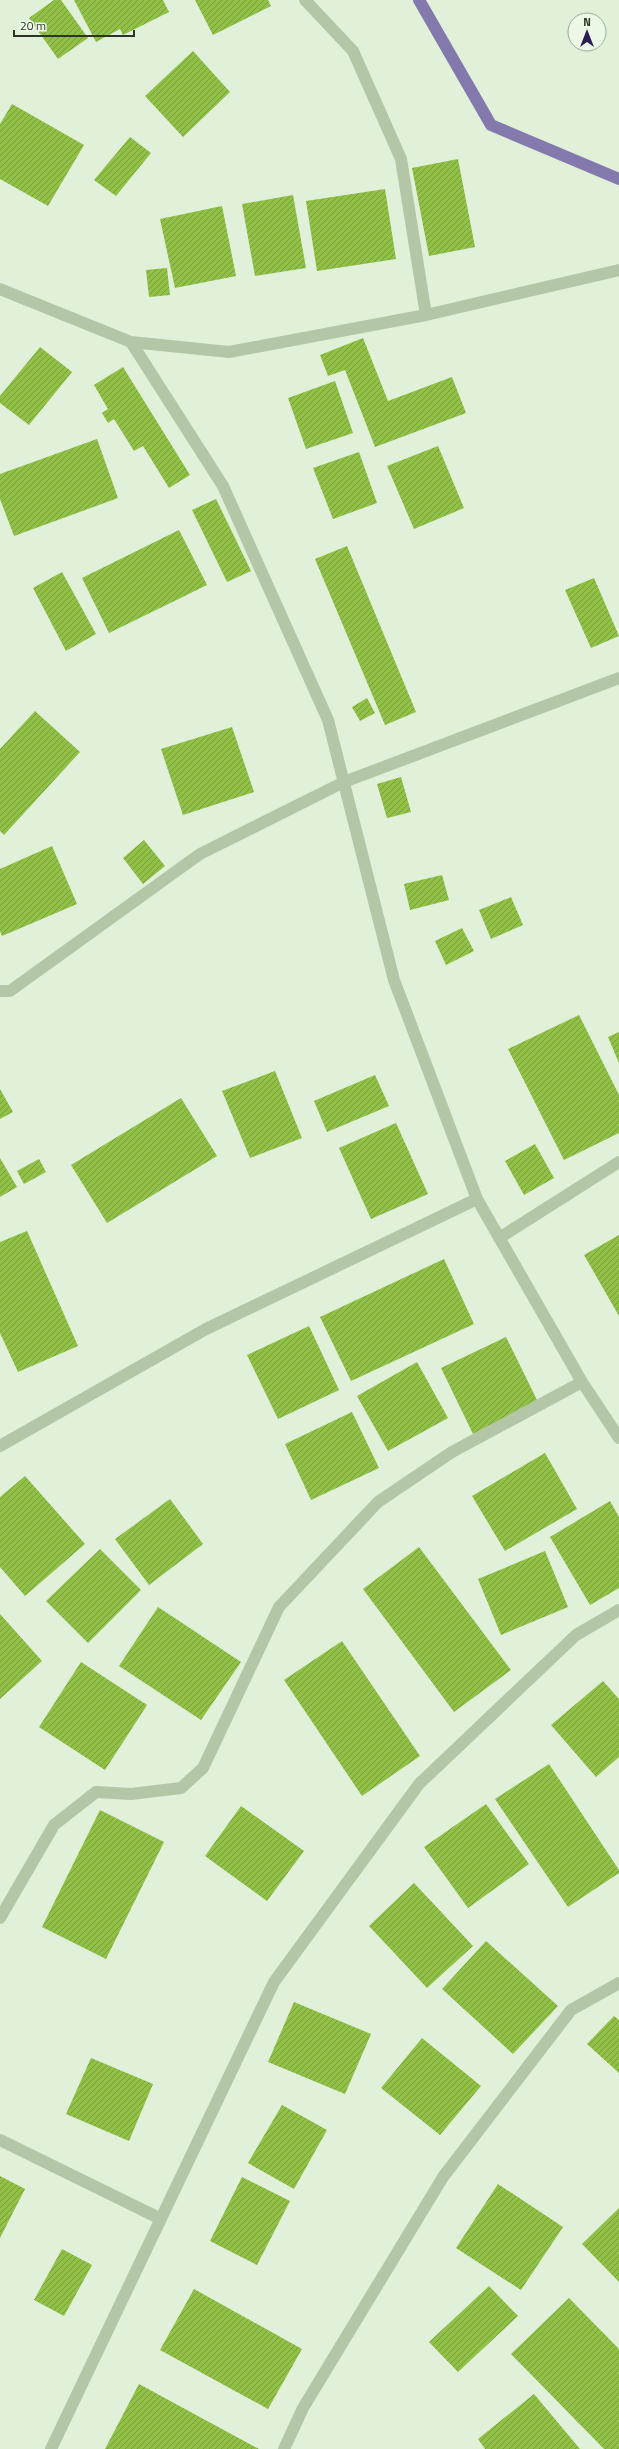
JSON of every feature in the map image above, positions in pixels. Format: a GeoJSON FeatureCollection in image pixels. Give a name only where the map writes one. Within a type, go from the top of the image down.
{"type":"FeatureCollection","features":[{"type":"Feature","properties":{"kind":"street"},"geometry":{"type":"LineString","coordinates":[[305,0],[353,51],[401,159],[426,315]]}},
{"type":"Feature","properties":{"kind":"street"},"geometry":{"type":"LineString","coordinates":[[0,288],[132,342],[229,352],[426,315],[619,270]]}},
{"type":"Feature","properties":{"kind":"street"},"geometry":{"type":"LineString","coordinates":[[132,342],[223,486],[328,720],[394,980],[477,1199],[582,1382],[619,1438]]}},
{"type":"Feature","properties":{"kind":"street"},"geometry":{"type":"LineString","coordinates":[[0,991],[10,991],[200,854],[344,782],[619,678]]}},
{"type":"Feature","properties":{"kind":"street"},"geometry":{"type":"LineString","coordinates":[[499,1238],[619,1162]]}},
{"type":"Feature","properties":{"kind":"street"},"geometry":{"type":"LineString","coordinates":[[0,1446],[206,1329],[477,1199]]}},
{"type":"Feature","properties":{"kind":"street"},"geometry":{"type":"LineString","coordinates":[[0,1918],[54,1826],[96,1792],[132,1794],[181,1788],[203,1768],[279,1607],[378,1502],[452,1452],[582,1382]]}},
{"type":"Feature","properties":{"kind":"street"},"geometry":{"type":"LineString","coordinates":[[51,2449],[274,1982],[419,1784],[576,1635],[619,1610]]}},
{"type":"Feature","properties":{"kind":"street"},"geometry":{"type":"LineString","coordinates":[[284,2449],[303,2408],[443,2177],[571,2010],[619,1983]]}},
{"type":"Feature","properties":{"kind":"street"},"geometry":{"type":"LineString","coordinates":[[0,2140],[161,2219]]}},
{"type":"Feature","properties":{"kind":"building"},"geometry":{"type":"Polygon","coordinates":[[[54,0],[61,0],[88,38],[58,59],[29,18],[54,0]]]}},
{"type":"Feature","properties":{"kind":"building"},"geometry":{"type":"Polygon","coordinates":[[[74,0],[163,0],[169,12],[123,35],[120,29],[96,42],[74,0]]]}},
{"type":"Feature","properties":{"kind":"building"},"geometry":{"type":"Polygon","coordinates":[[[195,0],[268,0],[271,6],[213,35],[195,0]]]}},
{"type":"Feature","properties":{"kind":"building"},"geometry":{"type":"Polygon","coordinates":[[[193,51],[230,92],[183,137],[145,96],[193,51]]]}},
{"type":"Feature","properties":{"kind":"building"},"geometry":{"type":"Polygon","coordinates":[[[12,104],[84,145],[48,206],[0,179],[0,124],[12,104]]]}},
{"type":"Feature","properties":{"kind":"building"},"geometry":{"type":"Polygon","coordinates":[[[130,137],[151,153],[116,196],[94,180],[130,137]]]}},
{"type":"Feature","properties":{"kind":"building"},"geometry":{"type":"Polygon","coordinates":[[[458,159],[475,247],[429,256],[412,168],[458,159]]]}},
{"type":"Feature","properties":{"kind":"building"},"geometry":{"type":"Polygon","coordinates":[[[385,189],[396,259],[317,271],[306,201],[385,189]]]}},
{"type":"Feature","properties":{"kind":"building"},"geometry":{"type":"Polygon","coordinates":[[[293,195],[306,268],[255,276],[242,204],[293,195]]]}},
{"type":"Feature","properties":{"kind":"building"},"geometry":{"type":"Polygon","coordinates":[[[222,206],[236,276],[175,288],[160,219],[222,206]]]}},
{"type":"Feature","properties":{"kind":"building"},"geometry":{"type":"Polygon","coordinates":[[[167,268],[170,295],[149,297],[146,270],[167,268]]]}},
{"type":"Feature","properties":{"kind":"building"},"geometry":{"type":"Polygon","coordinates":[[[363,338],[388,401],[452,377],[466,413],[375,447],[345,370],[328,376],[320,355],[363,338]]]}},
{"type":"Feature","properties":{"kind":"building"},"geometry":{"type":"Polygon","coordinates":[[[40,347],[72,372],[29,425],[0,403],[0,396],[40,347]]]}},
{"type":"Feature","properties":{"kind":"building"},"geometry":{"type":"Polygon","coordinates":[[[123,367],[190,475],[169,488],[143,446],[134,451],[114,419],[108,423],[102,413],[108,409],[94,385],[123,367]]]}},
{"type":"Feature","properties":{"kind":"building"},"geometry":{"type":"Polygon","coordinates":[[[335,381],[353,433],[306,449],[288,398],[335,381]]]}},
{"type":"Feature","properties":{"kind":"building"},"geometry":{"type":"Polygon","coordinates":[[[97,439],[118,498],[14,536],[0,499],[0,474],[97,439]]]}},
{"type":"Feature","properties":{"kind":"building"},"geometry":{"type":"Polygon","coordinates":[[[438,446],[464,508],[414,529],[387,466],[438,446]]]}},
{"type":"Feature","properties":{"kind":"building"},"geometry":{"type":"Polygon","coordinates":[[[359,452],[377,503],[333,519],[313,468],[359,452]]]}},
{"type":"Feature","properties":{"kind":"building"},"geometry":{"type":"Polygon","coordinates":[[[216,499],[251,571],[227,582],[192,510],[216,499]]]}},
{"type":"Feature","properties":{"kind":"building"},"geometry":{"type":"Polygon","coordinates":[[[179,530],[207,585],[109,633],[82,578],[179,530]]]}},
{"type":"Feature","properties":{"kind":"building"},"geometry":{"type":"Polygon","coordinates":[[[347,546],[416,712],[385,725],[315,559],[347,546]]]}},
{"type":"Feature","properties":{"kind":"building"},"geometry":{"type":"Polygon","coordinates":[[[62,572],[96,634],[66,651],[33,588],[62,572]]]}},
{"type":"Feature","properties":{"kind":"building"},"geometry":{"type":"Polygon","coordinates":[[[594,578],[619,636],[591,648],[565,590],[594,578]]]}},
{"type":"Feature","properties":{"kind":"building"},"geometry":{"type":"Polygon","coordinates":[[[367,698],[375,713],[360,721],[352,707],[367,698]]]}},
{"type":"Feature","properties":{"kind":"building"},"geometry":{"type":"Polygon","coordinates":[[[35,711],[80,752],[4,835],[0,831],[0,749],[35,711]]]}},
{"type":"Feature","properties":{"kind":"building"},"geometry":{"type":"Polygon","coordinates":[[[232,727],[254,792],[183,815],[161,749],[232,727]]]}},
{"type":"Feature","properties":{"kind":"building"},"geometry":{"type":"Polygon","coordinates":[[[401,777],[411,812],[387,818],[377,784],[401,777]]]}},
{"type":"Feature","properties":{"kind":"building"},"geometry":{"type":"Polygon","coordinates":[[[144,840],[165,866],[143,884],[123,858],[144,840]]]}},
{"type":"Feature","properties":{"kind":"building"},"geometry":{"type":"Polygon","coordinates":[[[52,846],[77,904],[2,936],[0,931],[0,869],[52,846]]]}},
{"type":"Feature","properties":{"kind":"building"},"geometry":{"type":"Polygon","coordinates":[[[442,875],[449,900],[410,910],[404,884],[442,875]]]}},
{"type":"Feature","properties":{"kind":"building"},"geometry":{"type":"Polygon","coordinates":[[[511,897],[523,925],[491,939],[479,910],[511,897]]]}},
{"type":"Feature","properties":{"kind":"building"},"geometry":{"type":"Polygon","coordinates":[[[462,928],[474,951],[446,965],[435,941],[462,928]]]}},
{"type":"Feature","properties":{"kind":"building"},"geometry":{"type":"Polygon","coordinates":[[[579,1015],[619,1095],[619,1133],[564,1160],[508,1049],[579,1015]]]}},
{"type":"Feature","properties":{"kind":"building"},"geometry":{"type":"Polygon","coordinates":[[[619,1032],[619,1063],[608,1037],[619,1032]]]}},
{"type":"Feature","properties":{"kind":"building"},"geometry":{"type":"Polygon","coordinates":[[[275,1071],[302,1138],[250,1158],[222,1091],[275,1071]]]}},
{"type":"Feature","properties":{"kind":"building"},"geometry":{"type":"Polygon","coordinates":[[[375,1075],[389,1106],[327,1132],[314,1101],[375,1075]]]}},
{"type":"Feature","properties":{"kind":"building"},"geometry":{"type":"Polygon","coordinates":[[[0,1089],[13,1112],[0,1119],[0,1089]]]}},
{"type":"Feature","properties":{"kind":"building"},"geometry":{"type":"Polygon","coordinates":[[[181,1098],[217,1156],[107,1223],[71,1165],[181,1098]]]}},
{"type":"Feature","properties":{"kind":"building"},"geometry":{"type":"Polygon","coordinates":[[[396,1123],[428,1194],[371,1219],[339,1148],[396,1123]]]}},
{"type":"Feature","properties":{"kind":"building"},"geometry":{"type":"Polygon","coordinates":[[[535,1144],[554,1178],[524,1195],[505,1161],[535,1144]]]}},
{"type":"Feature","properties":{"kind":"building"},"geometry":{"type":"Polygon","coordinates":[[[0,1158],[17,1187],[0,1197],[0,1158]]]}},
{"type":"Feature","properties":{"kind":"building"},"geometry":{"type":"Polygon","coordinates":[[[39,1159],[46,1172],[24,1184],[17,1171],[39,1159]]]}},
{"type":"Feature","properties":{"kind":"building"},"geometry":{"type":"Polygon","coordinates":[[[27,1231],[78,1346],[18,1372],[0,1333],[0,1242],[27,1231]]]}},
{"type":"Feature","properties":{"kind":"building"},"geometry":{"type":"Polygon","coordinates":[[[619,1235],[619,1316],[584,1255],[619,1235]]]}},
{"type":"Feature","properties":{"kind":"building"},"geometry":{"type":"Polygon","coordinates":[[[444,1259],[474,1324],[351,1381],[320,1317],[444,1259]]]}},
{"type":"Feature","properties":{"kind":"building"},"geometry":{"type":"Polygon","coordinates":[[[309,1326],[339,1390],[278,1419],[247,1355],[309,1326]]]}},
{"type":"Feature","properties":{"kind":"building"},"geometry":{"type":"Polygon","coordinates":[[[506,1337],[538,1402],[473,1434],[441,1368],[506,1337]]]}},
{"type":"Feature","properties":{"kind":"building"},"geometry":{"type":"Polygon","coordinates":[[[417,1362],[448,1418],[388,1451],[357,1396],[417,1362]]]}},
{"type":"Feature","properties":{"kind":"building"},"geometry":{"type":"Polygon","coordinates":[[[352,1412],[379,1468],[311,1500],[285,1444],[352,1412]]]}},
{"type":"Feature","properties":{"kind":"building"},"geometry":{"type":"Polygon","coordinates":[[[545,1453],[577,1509],[505,1551],[472,1496],[545,1453]]]}},
{"type":"Feature","properties":{"kind":"building"},"geometry":{"type":"Polygon","coordinates":[[[25,1476],[85,1544],[25,1596],[0,1567],[0,1497],[25,1476]]]}},
{"type":"Feature","properties":{"kind":"building"},"geometry":{"type":"Polygon","coordinates":[[[170,1499],[203,1544],[149,1585],[115,1539],[170,1499]]]}},
{"type":"Feature","properties":{"kind":"building"},"geometry":{"type":"Polygon","coordinates":[[[610,1501],[619,1517],[619,1588],[590,1605],[550,1537],[610,1501]]]}},
{"type":"Feature","properties":{"kind":"building"},"geometry":{"type":"Polygon","coordinates":[[[419,1547],[511,1670],[454,1712],[363,1589],[419,1547]]]}},
{"type":"Feature","properties":{"kind":"building"},"geometry":{"type":"Polygon","coordinates":[[[100,1549],[141,1590],[88,1643],[46,1601],[100,1549]]]}},
{"type":"Feature","properties":{"kind":"building"},"geometry":{"type":"Polygon","coordinates":[[[545,1551],[568,1607],[501,1635],[478,1579],[545,1551]]]}},
{"type":"Feature","properties":{"kind":"building"},"geometry":{"type":"Polygon","coordinates":[[[158,1607],[241,1662],[201,1720],[119,1666],[158,1607]]]}},
{"type":"Feature","properties":{"kind":"building"},"geometry":{"type":"Polygon","coordinates":[[[0,1614],[42,1661],[0,1699],[0,1614]]]}},
{"type":"Feature","properties":{"kind":"building"},"geometry":{"type":"Polygon","coordinates":[[[342,1641],[420,1756],[362,1796],[284,1680],[342,1641]]]}},
{"type":"Feature","properties":{"kind":"building"},"geometry":{"type":"Polygon","coordinates":[[[81,1662],[147,1705],[105,1770],[39,1727],[81,1662]]]}},
{"type":"Feature","properties":{"kind":"building"},"geometry":{"type":"Polygon","coordinates":[[[603,1681],[619,1699],[619,1757],[596,1777],[551,1725],[603,1681]]]}},
{"type":"Feature","properties":{"kind":"building"},"geometry":{"type":"Polygon","coordinates":[[[549,1764],[619,1870],[619,1873],[568,1907],[495,1799],[549,1764]]]}},
{"type":"Feature","properties":{"kind":"building"},"geometry":{"type":"Polygon","coordinates":[[[486,1804],[529,1864],[468,1908],[424,1847],[486,1804]]]}},
{"type":"Feature","properties":{"kind":"building"},"geometry":{"type":"Polygon","coordinates":[[[241,1806],[304,1851],[267,1901],[205,1856],[241,1806]]]}},
{"type":"Feature","properties":{"kind":"building"},"geometry":{"type":"Polygon","coordinates":[[[100,1810],[164,1842],[106,1959],[42,1927],[100,1810]]]}},
{"type":"Feature","properties":{"kind":"building"},"geometry":{"type":"Polygon","coordinates":[[[414,1883],[473,1946],[427,1988],[369,1926],[414,1883]]]}},
{"type":"Feature","properties":{"kind":"building"},"geometry":{"type":"Polygon","coordinates":[[[486,1941],[558,2006],[513,2054],[442,1989],[486,1941]]]}},
{"type":"Feature","properties":{"kind":"building"},"geometry":{"type":"Polygon","coordinates":[[[294,2002],[371,2034],[345,2094],[268,2062],[294,2002]]]}},
{"type":"Feature","properties":{"kind":"building"},"geometry":{"type":"Polygon","coordinates":[[[614,2016],[619,2020],[619,2073],[587,2044],[614,2016]]]}},
{"type":"Feature","properties":{"kind":"building"},"geometry":{"type":"Polygon","coordinates":[[[422,2038],[481,2086],[440,2135],[381,2088],[422,2038]]]}},
{"type":"Feature","properties":{"kind":"building"},"geometry":{"type":"Polygon","coordinates":[[[91,2058],[153,2084],[129,2141],[66,2114],[91,2058]]]}},
{"type":"Feature","properties":{"kind":"building"},"geometry":{"type":"Polygon","coordinates":[[[282,2105],[327,2130],[294,2189],[248,2163],[282,2105]]]}},
{"type":"Feature","properties":{"kind":"building"},"geometry":{"type":"Polygon","coordinates":[[[0,2176],[25,2189],[0,2238],[0,2176]]]}},
{"type":"Feature","properties":{"kind":"building"},"geometry":{"type":"Polygon","coordinates":[[[242,2177],[290,2201],[257,2265],[210,2241],[242,2177]]]}},
{"type":"Feature","properties":{"kind":"building"},"geometry":{"type":"Polygon","coordinates":[[[498,2184],[563,2227],[521,2290],[456,2248],[498,2184]]]}},
{"type":"Feature","properties":{"kind":"building"},"geometry":{"type":"Polygon","coordinates":[[[619,2208],[619,2282],[582,2244],[619,2208]]]}},
{"type":"Feature","properties":{"kind":"building"},"geometry":{"type":"Polygon","coordinates":[[[62,2249],[92,2265],[64,2316],[34,2300],[62,2249]]]}},
{"type":"Feature","properties":{"kind":"building"},"geometry":{"type":"Polygon","coordinates":[[[489,2286],[518,2316],[458,2372],[429,2342],[489,2286]]]}},
{"type":"Feature","properties":{"kind":"building"},"geometry":{"type":"Polygon","coordinates":[[[194,2289],[302,2349],[268,2409],[160,2350],[194,2289]]]}},
{"type":"Feature","properties":{"kind":"building"},"geometry":{"type":"Polygon","coordinates":[[[569,2298],[619,2349],[619,2449],[604,2449],[511,2354],[569,2298]]]}},
{"type":"Feature","properties":{"kind":"building"},"geometry":{"type":"Polygon","coordinates":[[[139,2384],[259,2449],[105,2449],[139,2384]]]}},
{"type":"Feature","properties":{"kind":"building"},"geometry":{"type":"Polygon","coordinates":[[[534,2394],[580,2449],[485,2449],[478,2439],[534,2394]]]}},
{"type":"Feature","properties":{"kind":"waterway"},"geometry":{"type":"LineString","coordinates":[[419,0],[491,125],[619,179]]}}]}
